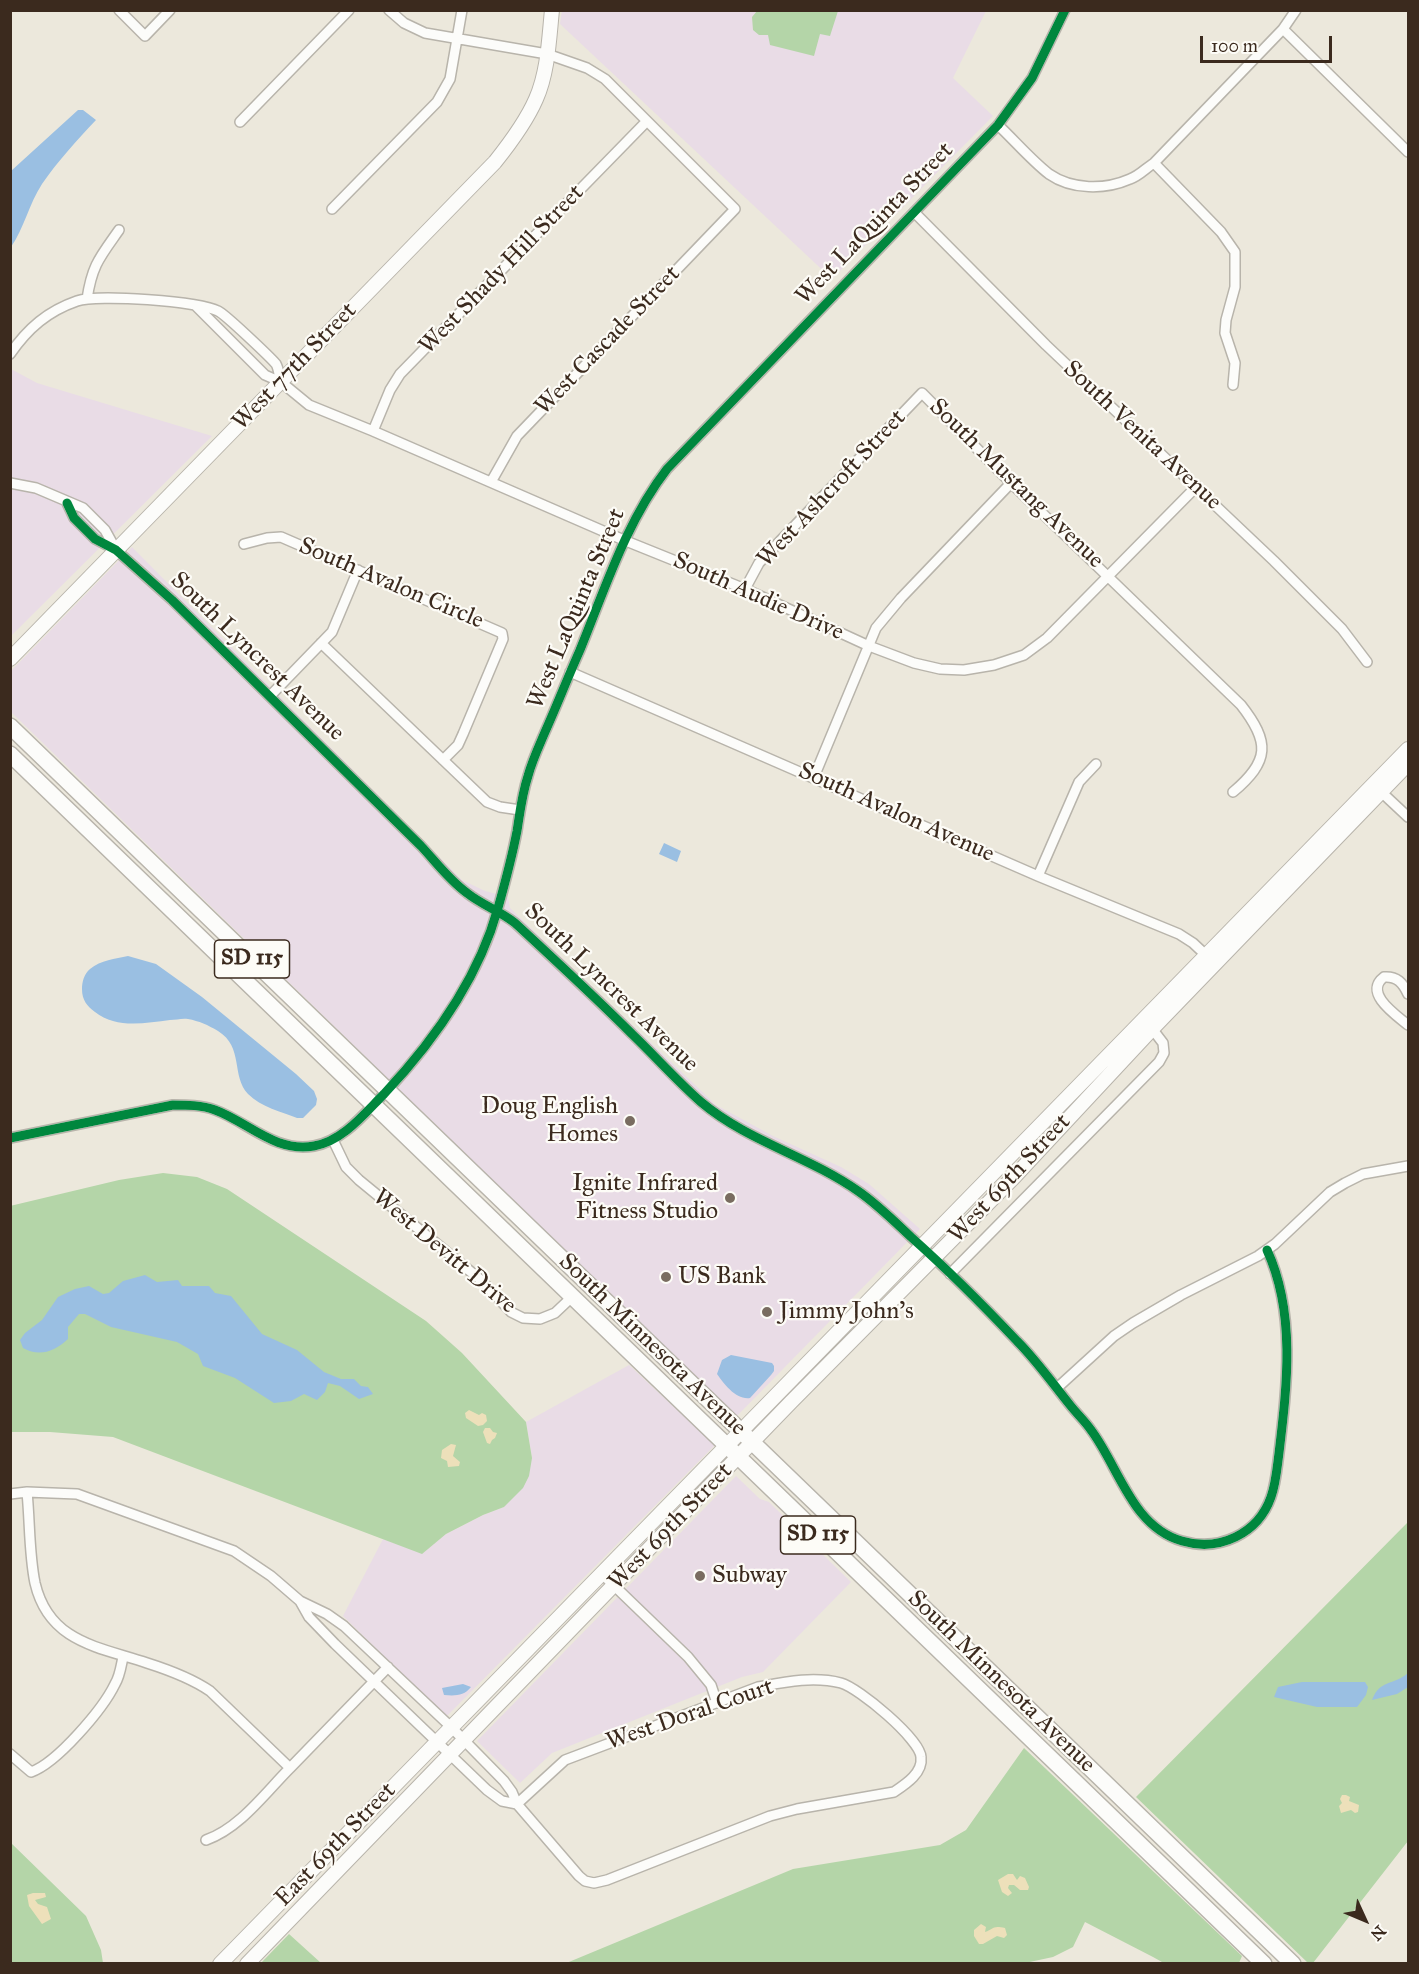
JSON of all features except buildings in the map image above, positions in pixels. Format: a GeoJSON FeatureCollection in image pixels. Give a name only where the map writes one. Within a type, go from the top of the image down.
{"type":"FeatureCollection","features":[{"type":"Feature","properties":{"kind":"main road","name":"West 77th Street"},"geometry":{"type":"LineString","coordinates":[[10,659],[495,162],[519,131],[533,105],[544,73],[552,10]]}},
{"type":"Feature","properties":{"kind":"main road","name":"South Minnesota Avenue"},"geometry":{"type":"LineString","coordinates":[[10,726],[1293,1964]]}},
{"type":"Feature","properties":{"kind":"main road","name":"West 69th Street"},"geometry":{"type":"LineString","coordinates":[[451,1727],[922,1247],[1148,1025],[1377,788],[1408,749]]}},
{"type":"Feature","properties":{"kind":"main road","name":"South Minnesota Avenue"},"geometry":{"type":"LineString","coordinates":[[10,754],[1264,1964]]}},
{"type":"Feature","properties":{"kind":"main road","name":"West 69th Street"},"geometry":{"type":"LineString","coordinates":[[1377,788],[1408,764]]}},
{"type":"Feature","properties":{"kind":"main road","name":"West 69th Street"},"geometry":{"type":"LineString","coordinates":[[464,1740],[752,1442],[934,1259],[1148,1025]]}},
{"type":"Feature","properties":{"kind":"main road","name":"East 69th Street"},"geometry":{"type":"LineString","coordinates":[[220,1964],[451,1727]]}},
{"type":"Feature","properties":{"kind":"main road","name":"East 69th Street"},"geometry":{"type":"LineString","coordinates":[[247,1964],[464,1740]]}},
{"type":"Feature","properties":{"kind":"street"},"geometry":{"type":"LineString","coordinates":[[119,10],[145,36],[170,10]]}},
{"type":"Feature","properties":{"kind":"street"},"geometry":{"type":"LineString","coordinates":[[240,122],[349,10]]}},
{"type":"Feature","properties":{"kind":"street"},"geometry":{"type":"LineString","coordinates":[[389,10],[404,24],[425,33],[547,54],[587,68],[605,80],[647,121]]}},
{"type":"Feature","properties":{"kind":"street"},"geometry":{"type":"LineString","coordinates":[[332,209],[437,102],[450,79],[462,10]]}},
{"type":"Feature","properties":{"kind":"street","name":"West LaQuinta Street"},"geometry":{"type":"LineString","coordinates":[[333,1140],[357,1122],[438,1032],[464,991],[484,949],[497,910],[517,831],[528,774],[626,541],[649,492],[667,469],[998,125],[1032,78],[1065,10]]}},
{"type":"Feature","properties":{"kind":"street"},"geometry":{"type":"LineString","coordinates":[[998,125],[1049,174],[1066,182],[1085,187],[1108,185],[1131,179],[1154,163],[1283,29],[1296,10]]}},
{"type":"Feature","properties":{"kind":"street"},"geometry":{"type":"LineString","coordinates":[[1283,29],[1408,152]]}},
{"type":"Feature","properties":{"kind":"street","name":"West Cascade Street"},"geometry":{"type":"LineString","coordinates":[[491,482],[517,436],[735,209],[647,121]]}},
{"type":"Feature","properties":{"kind":"street","name":"West Shady Hill Street"},"geometry":{"type":"LineString","coordinates":[[373,431],[390,390],[400,374],[647,121]]}},
{"type":"Feature","properties":{"kind":"street"},"geometry":{"type":"LineString","coordinates":[[1154,163],[1221,232],[1235,252],[1235,287],[1225,333],[1235,363],[1233,385]]}},
{"type":"Feature","properties":{"kind":"street","name":"South Venita Avenue"},"geometry":{"type":"LineString","coordinates":[[914,212],[1046,345],[1197,486],[1342,629],[1368,662]]}},
{"type":"Feature","properties":{"kind":"street"},"geometry":{"type":"LineString","coordinates":[[87,299],[90,277],[95,264],[119,230]]}},
{"type":"Feature","properties":{"kind":"street"},"geometry":{"type":"LineString","coordinates":[[12,349],[49,312],[79,300],[107,296],[195,305],[220,312],[276,365],[281,382]]}},
{"type":"Feature","properties":{"kind":"street","name":"South Audie Drive"},"geometry":{"type":"LineString","coordinates":[[195,305],[265,375],[281,382],[309,405],[626,541],[745,589],[869,646],[914,663],[940,669],[964,670],[994,665],[1024,655],[1047,638],[1197,486]]}},
{"type":"Feature","properties":{"kind":"street","name":"South Mustang Avenue"},"geometry":{"type":"LineString","coordinates":[[922,393],[1011,483],[1109,575],[1241,705],[1255,724],[1261,743],[1260,764],[1250,778],[1233,792]]}},
{"type":"Feature","properties":{"kind":"street","name":"West Ashcroft Street"},"geometry":{"type":"LineString","coordinates":[[745,589],[759,563],[922,393]]}},
{"type":"Feature","properties":{"kind":"street"},"geometry":{"type":"LineString","coordinates":[[10,483],[36,488],[83,508],[105,530],[116,550]]}},
{"type":"Feature","properties":{"kind":"street"},"geometry":{"type":"LineString","coordinates":[[814,777],[876,628],[886,614],[1011,483]]}},
{"type":"Feature","properties":{"kind":"street"},"geometry":{"type":"LineString","coordinates":[[67,503],[74,518],[95,539],[116,550]]}},
{"type":"Feature","properties":{"kind":"street","name":"South Avalon Circle"},"geometry":{"type":"LineString","coordinates":[[244,544],[281,537],[502,633],[503,639],[458,745],[443,760]]}},
{"type":"Feature","properties":{"kind":"street","name":"South Lyncrest Avenue"},"geometry":{"type":"LineString","coordinates":[[116,550],[172,600],[270,696],[421,846],[448,877],[468,894],[515,923],[701,1102],[756,1138],[855,1189],[878,1206],[1019,1343],[1103,1446],[1125,1490],[1152,1525],[1184,1542],[1204,1545],[1231,1541],[1248,1530],[1270,1499],[1276,1476],[1286,1383],[1286,1323],[1282,1296],[1268,1250]]}},
{"type":"Feature","properties":{"kind":"street"},"geometry":{"type":"LineString","coordinates":[[270,696],[332,632],[358,570]]}},
{"type":"Feature","properties":{"kind":"street"},"geometry":{"type":"LineString","coordinates":[[321,643],[487,802],[520,810]]}},
{"type":"Feature","properties":{"kind":"street","name":"South Avalon Avenue"},"geometry":{"type":"LineString","coordinates":[[570,672],[1038,876],[1179,934],[1193,943],[1211,960]]}},
{"type":"Feature","properties":{"kind":"street"},"geometry":{"type":"LineString","coordinates":[[1038,876],[1079,782],[1096,764]]}},
{"type":"Feature","properties":{"kind":"street"},"geometry":{"type":"LineString","coordinates":[[1377,788],[1408,817]]}},
{"type":"Feature","properties":{"kind":"street"},"geometry":{"type":"LineString","coordinates":[[1408,994],[1398,979],[1391,976],[1384,977],[1377,985],[1376,991],[1380,998],[1408,1024]]}},
{"type":"Feature","properties":{"kind":"street","name":"West 69th Street"},"geometry":{"type":"LineString","coordinates":[[950,1274],[1159,1062],[1164,1053],[1163,1043],[1148,1025]]}},
{"type":"Feature","properties":{"kind":"street"},"geometry":{"type":"LineString","coordinates":[[10,1138],[173,1105],[213,1108],[266,1138],[300,1148],[316,1146],[333,1140]]}},
{"type":"Feature","properties":{"kind":"street","name":"West Devitt Drive"},"geometry":{"type":"LineString","coordinates":[[333,1140],[346,1167],[359,1180],[482,1281],[511,1312],[523,1318],[540,1319],[555,1313],[573,1296]]}},
{"type":"Feature","properties":{"kind":"street"},"geometry":{"type":"LineString","coordinates":[[1057,1388],[1114,1336],[1133,1323],[1268,1250],[1330,1192],[1363,1174],[1408,1166]]}},
{"type":"Feature","properties":{"kind":"street"},"geometry":{"type":"LineString","coordinates":[[10,1494],[27,1492],[77,1494],[234,1551],[272,1576],[300,1601],[327,1614],[344,1626],[451,1727],[504,1781],[517,1804]]}},
{"type":"Feature","properties":{"kind":"street"},"geometry":{"type":"LineString","coordinates":[[27,1492],[36,1584],[47,1611],[71,1637],[103,1651],[146,1662],[196,1681],[290,1768]]}},
{"type":"Feature","properties":{"kind":"street"},"geometry":{"type":"LineString","coordinates":[[601,1573],[688,1657],[711,1685],[717,1703]]}},
{"type":"Feature","properties":{"kind":"street"},"geometry":{"type":"LineString","coordinates":[[300,1601],[309,1617],[373,1682],[487,1790],[502,1801],[517,1804]]}},
{"type":"Feature","properties":{"kind":"street"},"geometry":{"type":"LineString","coordinates":[[10,1754],[31,1772],[44,1765],[94,1716],[116,1684],[123,1657]]}},
{"type":"Feature","properties":{"kind":"street"},"geometry":{"type":"LineString","coordinates":[[206,1840],[220,1835],[236,1823],[388,1667]]}},
{"type":"Feature","properties":{"kind":"street","name":"West Doral Court"},"geometry":{"type":"LineString","coordinates":[[815,1680],[843,1683],[866,1696],[914,1742],[920,1751],[921,1764],[911,1779],[894,1792],[770,1816],[607,1880],[594,1883],[585,1881],[579,1876],[517,1804],[565,1760],[717,1703],[758,1687],[788,1682],[815,1680]]}},
{"type":"Feature","properties":{"kind":"shaded area"},"geometry":{"type":"Polygon","coordinates":[[[562,10],[986,11],[953,78],[993,116],[832,279],[560,24],[562,10]]]}},
{"type":"Feature","properties":{"kind":"shaded area"},"geometry":{"type":"Polygon","coordinates":[[[11,369],[37,383],[212,436],[11,636],[11,369]]]}},
{"type":"Feature","properties":{"kind":"shaded area"},"geometry":{"type":"Polygon","coordinates":[[[132,547],[462,880],[485,891],[508,897],[510,908],[716,1105],[773,1136],[841,1167],[869,1184],[920,1229],[736,1417],[11,712],[10,672],[132,547]]]}},
{"type":"Feature","properties":{"kind":"shaded area"},"geometry":{"type":"Polygon","coordinates":[[[629,1365],[715,1445],[446,1717],[343,1616],[383,1539],[422,1553],[446,1534],[504,1507],[532,1458],[526,1422],[629,1365]]]}},
{"type":"Feature","properties":{"kind":"shaded area"},"geometry":{"type":"Polygon","coordinates":[[[736,1476],[760,1499],[769,1502],[851,1582],[763,1672],[742,1677],[552,1753],[520,1783],[477,1741],[736,1476]]]}},
{"type":"Feature","properties":{"kind":"green space"},"geometry":{"type":"Polygon","coordinates":[[[757,11],[838,11],[830,36],[820,34],[814,56],[770,45],[768,35],[759,35],[753,30],[752,17],[757,11]]]}},
{"type":"Feature","properties":{"kind":"green space"},"geometry":{"type":"Polygon","coordinates":[[[163,1173],[197,1177],[227,1189],[426,1321],[462,1353],[526,1422],[532,1458],[529,1476],[523,1488],[504,1507],[446,1534],[422,1554],[113,1437],[50,1432],[11,1432],[10,1206],[119,1180],[163,1173]]]}},
{"type":"Feature","properties":{"kind":"green space"},"geometry":{"type":"Polygon","coordinates":[[[1408,1522],[1408,1841],[1313,1963],[1308,1963],[1136,1797],[1408,1522]]]}},
{"type":"Feature","properties":{"kind":"green space"},"geometry":{"type":"Polygon","coordinates":[[[1024,1748],[1242,1956],[1239,1963],[1161,1963],[1085,1922],[1073,1947],[1053,1957],[1025,1963],[564,1964],[793,1869],[940,1845],[966,1830],[1024,1748]]]}},
{"type":"Feature","properties":{"kind":"green space"},"geometry":{"type":"Polygon","coordinates":[[[10,1842],[86,1916],[101,1950],[103,1963],[11,1963],[10,1842]]]}},
{"type":"Feature","properties":{"kind":"green space"},"geometry":{"type":"Polygon","coordinates":[[[289,1934],[321,1963],[261,1963],[289,1934]]]}},
{"type":"Feature","properties":{"kind":"sand"},"geometry":{"type":"Polygon","coordinates":[[[469,1410],[479,1415],[482,1413],[486,1415],[487,1421],[478,1426],[466,1418],[465,1413],[469,1410]]]}},
{"type":"Feature","properties":{"kind":"sand"},"geometry":{"type":"Polygon","coordinates":[[[485,1428],[490,1428],[497,1433],[490,1444],[487,1443],[483,1432],[485,1428]]]}},
{"type":"Feature","properties":{"kind":"sand"},"geometry":{"type":"Polygon","coordinates":[[[451,1444],[456,1445],[453,1456],[460,1462],[459,1466],[448,1467],[447,1461],[441,1458],[442,1450],[451,1444]]]}},
{"type":"Feature","properties":{"kind":"sand"},"geometry":{"type":"Polygon","coordinates":[[[1342,1795],[1350,1797],[1349,1801],[1359,1805],[1358,1812],[1351,1810],[1341,1813],[1339,1806],[1342,1803],[1340,1799],[1342,1795]]]}},
{"type":"Feature","properties":{"kind":"sand"},"geometry":{"type":"Polygon","coordinates":[[[1008,1874],[1013,1874],[1017,1880],[1020,1876],[1025,1878],[1028,1890],[1020,1890],[1014,1885],[1009,1885],[1008,1888],[1012,1893],[1008,1896],[1002,1892],[998,1880],[1008,1874]]]}},
{"type":"Feature","properties":{"kind":"sand"},"geometry":{"type":"Polygon","coordinates":[[[45,1893],[46,1897],[35,1900],[38,1904],[47,1907],[51,1919],[42,1924],[29,1906],[27,1895],[45,1893]]]}},
{"type":"Feature","properties":{"kind":"sand"},"geometry":{"type":"Polygon","coordinates":[[[981,1924],[986,1927],[985,1932],[1001,1927],[1005,1928],[1007,1935],[1004,1938],[997,1936],[979,1944],[974,1936],[974,1930],[981,1924]]]}},
{"type":"Feature","properties":{"kind":"water"},"geometry":{"type":"Polygon","coordinates":[[[78,110],[83,110],[96,120],[42,184],[11,247],[11,171],[78,110]]]}},
{"type":"Feature","properties":{"kind":"water"},"geometry":{"type":"Polygon","coordinates":[[[664,843],[681,851],[677,862],[659,854],[664,843]]]}},
{"type":"Feature","properties":{"kind":"water"},"geometry":{"type":"Polygon","coordinates":[[[128,956],[156,964],[202,997],[314,1091],[317,1099],[316,1105],[303,1118],[297,1118],[253,1099],[243,1087],[231,1045],[218,1031],[203,1024],[184,1019],[121,1023],[103,1017],[92,1010],[82,993],[86,973],[108,960],[128,956]]]}},
{"type":"Feature","properties":{"kind":"water"},"geometry":{"type":"Polygon","coordinates":[[[145,1275],[157,1282],[178,1280],[182,1286],[209,1286],[215,1293],[231,1296],[262,1334],[297,1350],[324,1372],[341,1379],[354,1379],[361,1386],[368,1387],[373,1394],[359,1399],[340,1386],[328,1383],[325,1392],[317,1400],[304,1394],[291,1401],[274,1403],[235,1378],[203,1366],[198,1354],[177,1342],[111,1327],[85,1314],[79,1314],[68,1327],[68,1339],[52,1350],[41,1353],[23,1348],[20,1340],[25,1333],[42,1320],[58,1297],[75,1289],[89,1286],[103,1294],[109,1293],[123,1281],[145,1275]]]}},
{"type":"Feature","properties":{"kind":"water"},"geometry":{"type":"Polygon","coordinates":[[[731,1355],[772,1363],[774,1366],[774,1371],[750,1398],[735,1394],[717,1374],[722,1360],[731,1355]]]}},
{"type":"Feature","properties":{"kind":"water"},"geometry":{"type":"Polygon","coordinates":[[[1408,1673],[1408,1687],[1397,1694],[1372,1700],[1375,1693],[1383,1686],[1408,1673]]]}},
{"type":"Feature","properties":{"kind":"water"},"geometry":{"type":"Polygon","coordinates":[[[1302,1682],[1365,1682],[1368,1687],[1366,1695],[1357,1707],[1317,1707],[1274,1697],[1278,1687],[1302,1682]]]}},
{"type":"Feature","properties":{"kind":"water"},"geometry":{"type":"Polygon","coordinates":[[[463,1684],[471,1687],[459,1695],[444,1695],[442,1688],[463,1684]]]}},
{"type":"Feature","properties":{"kind":"cycle path"},"geometry":{"type":"LineString","coordinates":[[10,1138],[173,1105],[184,1105],[215,1110],[274,1141],[300,1147],[314,1146],[344,1133],[384,1094],[437,1031],[479,960],[498,908],[515,841],[524,790],[534,759],[628,533],[653,489],[667,469],[998,125],[1032,78],[1065,10]]}},
{"type":"Feature","properties":{"kind":"cycle path"},"geometry":{"type":"LineString","coordinates":[[67,503],[74,518],[95,539],[116,550],[172,600],[421,846],[454,882],[473,897],[515,923],[701,1102],[738,1127],[819,1168],[858,1191],[872,1201],[938,1262],[1038,1365],[1086,1424],[1101,1445],[1128,1494],[1151,1523],[1165,1534],[1182,1541],[1210,1544],[1236,1537],[1257,1521],[1273,1492],[1285,1402],[1287,1350],[1282,1299],[1267,1250]]}},
{"type":"Feature","properties":{"kind":"place","name":"Doug English Homes"},"geometry":{"type":"Point","coordinates":[630,1121]}},
{"type":"Feature","properties":{"kind":"place","name":"Ignite Infrared Fitness Studio"},"geometry":{"type":"Point","coordinates":[730,1198]}},
{"type":"Feature","properties":{"kind":"place","name":"US Bank"},"geometry":{"type":"Point","coordinates":[666,1277]}},
{"type":"Feature","properties":{"kind":"place","name":"Jimmy John's"},"geometry":{"type":"Point","coordinates":[767,1312]}},
{"type":"Feature","properties":{"kind":"place","name":"Subway"},"geometry":{"type":"Point","coordinates":[700,1576]}}]}
